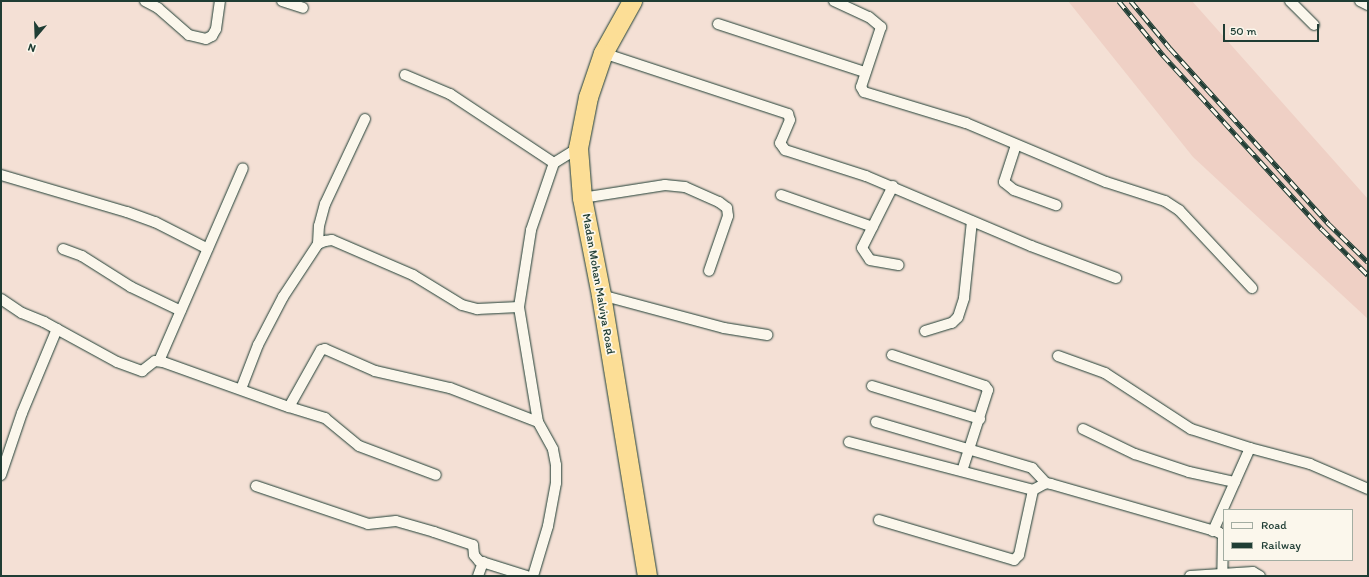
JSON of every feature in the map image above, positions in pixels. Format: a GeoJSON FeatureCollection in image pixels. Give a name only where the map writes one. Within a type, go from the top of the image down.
{"type":"FeatureCollection","features":[{"type":"Feature","properties":{"kind":"highway","name":"Madan Mohan Malviya Road"},"geometry":{"type":"LineString","coordinates":[[632,1],[604,53],[588,97],[578,148],[582,198],[601,295],[647,576]]}},
{"type":"Feature","properties":{"kind":"street"},"geometry":{"type":"LineString","coordinates":[[145,1],[158,8],[189,35],[206,40],[212,36],[216,29],[220,1]]}},
{"type":"Feature","properties":{"kind":"street"},"geometry":{"type":"LineString","coordinates":[[282,1],[303,8]]}},
{"type":"Feature","properties":{"kind":"street"},"geometry":{"type":"LineString","coordinates":[[834,1],[869,17],[881,27],[861,86],[864,92],[966,123],[1106,182],[1169,203],[1179,210],[1252,288]]}},
{"type":"Feature","properties":{"kind":"street"},"geometry":{"type":"LineString","coordinates":[[1290,1],[1314,25]]}},
{"type":"Feature","properties":{"kind":"street"},"geometry":{"type":"LineString","coordinates":[[1360,1],[1368,5]]}},
{"type":"Feature","properties":{"kind":"street"},"geometry":{"type":"LineString","coordinates":[[718,24],[865,72]]}},
{"type":"Feature","properties":{"kind":"street"},"geometry":{"type":"LineString","coordinates":[[604,53],[788,114],[790,120],[780,143],[782,149],[893,186],[972,221],[1116,278]]}},
{"type":"Feature","properties":{"kind":"street"},"geometry":{"type":"LineString","coordinates":[[405,75],[450,94],[554,163]]}},
{"type":"Feature","properties":{"kind":"street"},"geometry":{"type":"LineString","coordinates":[[241,389],[258,345],[283,297],[318,244],[319,226],[325,204],[365,118]]}},
{"type":"Feature","properties":{"kind":"street"},"geometry":{"type":"LineString","coordinates":[[1016,145],[1004,182],[1014,190],[1056,205]]}},
{"type":"Feature","properties":{"kind":"street"},"geometry":{"type":"LineString","coordinates":[[533,576],[548,526],[556,483],[553,449],[538,422],[519,307],[531,230],[554,163],[578,148]]}},
{"type":"Feature","properties":{"kind":"street"},"geometry":{"type":"LineString","coordinates":[[1,299],[22,313],[57,329],[111,359],[142,371],[159,361],[243,168]]}},
{"type":"Feature","properties":{"kind":"street"},"geometry":{"type":"LineString","coordinates":[[1,175],[127,212],[155,222],[208,249]]}},
{"type":"Feature","properties":{"kind":"street"},"geometry":{"type":"LineString","coordinates":[[582,198],[665,185],[685,187],[719,202],[727,208],[728,216],[709,270]]}},
{"type":"Feature","properties":{"kind":"street"},"geometry":{"type":"LineString","coordinates":[[893,186],[862,248],[866,257],[876,262],[899,266]]}},
{"type":"Feature","properties":{"kind":"street"},"geometry":{"type":"LineString","coordinates":[[781,195],[873,227]]}},
{"type":"Feature","properties":{"kind":"street"},"geometry":{"type":"LineString","coordinates":[[925,331],[952,323],[958,317],[964,298],[972,221]]}},
{"type":"Feature","properties":{"kind":"street"},"geometry":{"type":"LineString","coordinates":[[318,244],[332,240],[413,275],[462,305],[477,309],[519,307]]}},
{"type":"Feature","properties":{"kind":"street"},"geometry":{"type":"LineString","coordinates":[[63,249],[82,256],[131,287],[181,311]]}},
{"type":"Feature","properties":{"kind":"street"},"geometry":{"type":"LineString","coordinates":[[601,295],[724,328],[767,335]]}},
{"type":"Feature","properties":{"kind":"street"},"geometry":{"type":"LineString","coordinates":[[1,475],[22,414],[57,329]]}},
{"type":"Feature","properties":{"kind":"street"},"geometry":{"type":"LineString","coordinates":[[290,407],[321,350],[325,350],[375,371],[450,388],[538,422]]}},
{"type":"Feature","properties":{"kind":"street"},"geometry":{"type":"LineString","coordinates":[[892,355],[985,386],[988,396],[962,471]]}},
{"type":"Feature","properties":{"kind":"street"},"geometry":{"type":"LineString","coordinates":[[1058,356],[1105,373],[1191,429],[1250,448],[1310,464],[1368,488]]}},
{"type":"Feature","properties":{"kind":"street"},"geometry":{"type":"LineString","coordinates":[[159,361],[325,418],[359,446],[436,475]]}},
{"type":"Feature","properties":{"kind":"street"},"geometry":{"type":"LineString","coordinates":[[872,386],[980,419]]}},
{"type":"Feature","properties":{"kind":"street"},"geometry":{"type":"LineString","coordinates":[[876,422],[1032,468],[1046,483],[1223,535],[1222,574]]}},
{"type":"Feature","properties":{"kind":"street"},"geometry":{"type":"LineString","coordinates":[[1083,429],[1135,454],[1189,472],[1235,482]]}},
{"type":"Feature","properties":{"kind":"street"},"geometry":{"type":"LineString","coordinates":[[849,442],[1033,490],[1046,483]]}},
{"type":"Feature","properties":{"kind":"street"},"geometry":{"type":"LineString","coordinates":[[1213,531],[1250,448]]}},
{"type":"Feature","properties":{"kind":"street"},"geometry":{"type":"LineString","coordinates":[[256,486],[368,524],[396,521],[434,532],[473,545],[476,559],[527,576]]}},
{"type":"Feature","properties":{"kind":"street"},"geometry":{"type":"LineString","coordinates":[[879,520],[1014,560],[1019,554],[1033,490]]}},
{"type":"Feature","properties":{"kind":"street"},"geometry":{"type":"LineString","coordinates":[[478,576],[483,562]]}},
{"type":"Feature","properties":{"kind":"street"},"geometry":{"type":"LineString","coordinates":[[1190,576],[1253,572],[1260,576]]}},
{"type":"Feature","properties":{"kind":"shaded area"},"geometry":{"type":"Polygon","coordinates":[[[1068,1],[1192,1],[1368,199],[1368,319],[1193,157],[1068,1]]]}},
{"type":"Feature","properties":{"kind":"railway"},"geometry":{"type":"LineString","coordinates":[[1119,1],[1163,55],[1322,229],[1368,275]]}},
{"type":"Feature","properties":{"kind":"railway"},"geometry":{"type":"LineString","coordinates":[[1131,1],[1170,48],[1328,223],[1368,262]]}}]}
